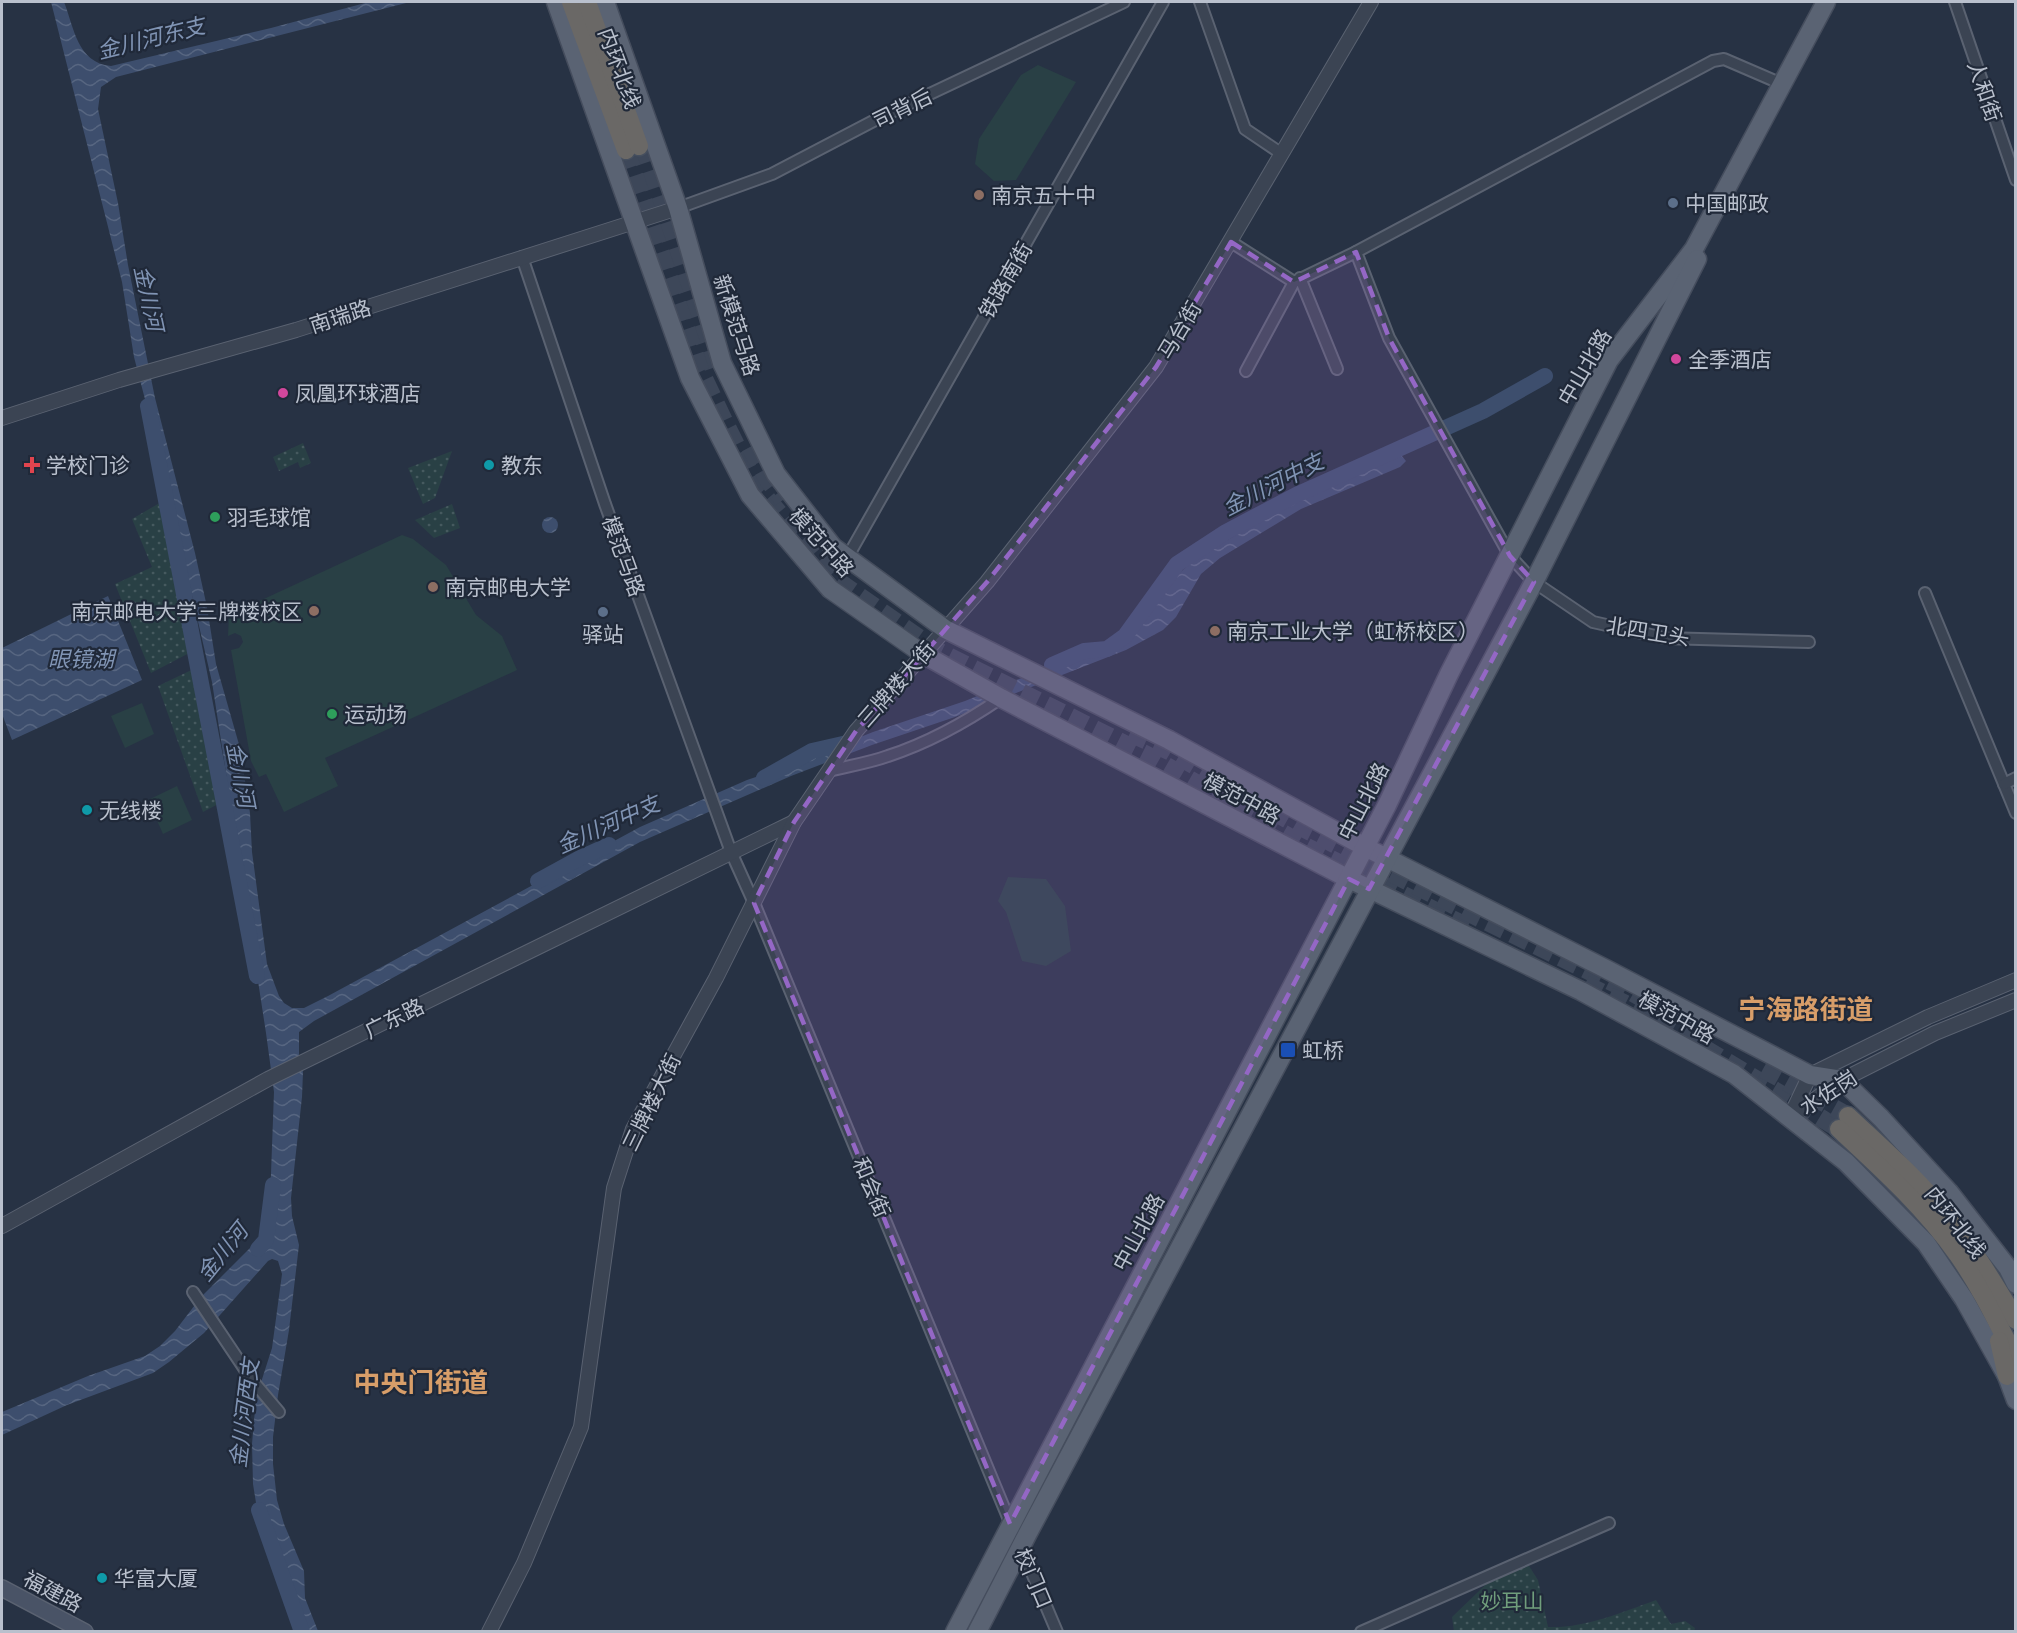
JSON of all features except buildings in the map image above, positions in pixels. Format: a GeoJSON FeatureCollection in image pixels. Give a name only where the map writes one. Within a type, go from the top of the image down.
{"type":"FeatureCollection","features":[{"type":"Feature","properties":{"kind":"highway","name":"内环北线"},"geometry":{"type":"LineString","coordinates":[[571,2],[633,148],[587,2]]}},
{"type":"Feature","properties":{"kind":"highway","name":"内环北线"},"geometry":{"type":"LineString","coordinates":[[2016,1320],[1990,1276],[1949,1217],[1897,1162],[1843,1123],[1918,1206],[1958,1255],[1991,1310],[2016,1359]]}},
{"type":"Feature","properties":{"kind":"highway"},"geometry":{"type":"LineString","coordinates":[[1991,1310],[2007,1376]]}},
{"type":"Feature","properties":{"kind":"main road","name":"模范中路"},"geometry":{"type":"LineString","coordinates":[[556,2],[636,221],[690,378],[750,495],[830,589],[923,654],[1001,698],[1349,879],[1581,991],[1734,1074],[1846,1162],[1926,1243],[1964,1299],[2007,1376],[2016,1400]]}},
{"type":"Feature","properties":{"kind":"main road","name":"新模范马路"},"geometry":{"type":"LineString","coordinates":[[605,2],[678,208],[722,363],[776,474],[821,534],[847,558],[945,629]]}},
{"type":"Feature","properties":{"kind":"main road","name":"中山北路"},"geometry":{"type":"LineString","coordinates":[[955,1632],[1349,879],[1449,674],[1609,360],[1695,249],[1826,2]]}},
{"type":"Feature","properties":{"kind":"main road"},"geometry":{"type":"LineString","coordinates":[[978,1632],[1369,889],[1534,582],[1701,251],[1834,2]]}},
{"type":"Feature","properties":{"kind":"main road","name":"模范中路"},"geometry":{"type":"LineString","coordinates":[[945,629],[1169,740],[1365,847],[1810,1075],[1842,1080]]}},
{"type":"Feature","properties":{"kind":"main road"},"geometry":{"type":"LineString","coordinates":[[1842,1080],[1881,1118],[1949,1192],[2007,1268],[2016,1284]]}},
{"type":"Feature","properties":{"kind":"main road","name":"福建路"},"geometry":{"type":"LineString","coordinates":[[2,1588],[85,1632]]}},
{"type":"Feature","properties":{"kind":"street","name":"司背后"},"geometry":{"type":"LineString","coordinates":[[678,208],[772,174],[881,117],[1124,2]]}},
{"type":"Feature","properties":{"kind":"street","name":"铁路南街"},"geometry":{"type":"LineString","coordinates":[[847,558],[1163,2]]}},
{"type":"Feature","properties":{"kind":"street"},"geometry":{"type":"LineString","coordinates":[[1200,2],[1245,129],[1282,154]]}},
{"type":"Feature","properties":{"kind":"street","name":"马台街"},"geometry":{"type":"LineString","coordinates":[[945,629],[987,582],[1156,367],[1371,2]]}},
{"type":"Feature","properties":{"kind":"street","name":"人和街"},"geometry":{"type":"LineString","coordinates":[[1955,2],[2016,180]]}},
{"type":"Feature","properties":{"kind":"street"},"geometry":{"type":"LineString","coordinates":[[1246,371],[1297,280],[1356,252],[1713,61],[1724,59],[1782,84]]}},
{"type":"Feature","properties":{"kind":"street","name":"南瑞路"},"geometry":{"type":"LineString","coordinates":[[2,418],[118,380],[296,330],[678,208]]}},
{"type":"Feature","properties":{"kind":"street"},"geometry":{"type":"LineString","coordinates":[[1231,242],[1297,280],[1337,369]]}},
{"type":"Feature","properties":{"kind":"street","name":"北四卫头"},"geometry":{"type":"LineString","coordinates":[[1356,252],[1389,338],[1510,556],[1534,582],[1593,622],[1664,638],[1809,642]]}},
{"type":"Feature","properties":{"kind":"street","name":"模范马路"},"geometry":{"type":"LineString","coordinates":[[522,257],[605,504],[706,789],[731,852]]}},
{"type":"Feature","properties":{"kind":"street"},"geometry":{"type":"LineString","coordinates":[[1924,593],[2016,813]]}},
{"type":"Feature","properties":{"kind":"street","name":"三牌楼大街"},"geometry":{"type":"LineString","coordinates":[[489,1632],[524,1563],[581,1427],[614,1188],[633,1129],[716,978],[794,822],[856,731],[945,629]]}},
{"type":"Feature","properties":{"kind":"street"},"geometry":{"type":"LineString","coordinates":[[829,771],[887,757],[920,744],[976,715],[1001,698]]}},
{"type":"Feature","properties":{"kind":"street"},"geometry":{"type":"LineString","coordinates":[[2004,784],[2016,778]]}},
{"type":"Feature","properties":{"kind":"street","name":"广东路"},"geometry":{"type":"LineString","coordinates":[[2,1226],[268,1079],[794,822]]}},
{"type":"Feature","properties":{"kind":"street","name":"和会街"},"geometry":{"type":"LineString","coordinates":[[731,852],[1010,1524]]}},
{"type":"Feature","properties":{"kind":"street","name":"水佐岗"},"geometry":{"type":"LineString","coordinates":[[1790,1117],[1810,1075],[1928,1017],[2016,980]]}},
{"type":"Feature","properties":{"kind":"street","name":"水佐岗"},"geometry":{"type":"LineString","coordinates":[[1790,1117],[1842,1080],[1935,1034],[2016,1000]]}},
{"type":"Feature","properties":{"kind":"street"},"geometry":{"type":"LineString","coordinates":[[193,1292],[252,1380],[279,1412]]}},
{"type":"Feature","properties":{"kind":"street"},"geometry":{"type":"LineString","coordinates":[[1361,1632],[1609,1523]]}},
{"type":"Feature","properties":{"kind":"street","name":"校门口"},"geometry":{"type":"LineString","coordinates":[[1010,1524],[1057,1632]]}},
{"type":"Feature","properties":{"kind":"highlighted area"},"geometry":{"type":"Polygon","coordinates":[[[1231,242],[1294,282],[1356,252],[1389,338],[1510,556],[1534,582],[1369,889],[1349,879],[1010,1524],[754,903],[794,822],[856,731],[987,582],[1156,367],[1231,242]]]}},
{"type":"Feature","properties":{"kind":"green space"},"geometry":{"type":"Polygon","coordinates":[[[1038,65],[1076,82],[1016,180],[994,181],[975,164],[979,139],[1021,75],[1038,65]]]}},
{"type":"Feature","properties":{"kind":"green space"},"geometry":{"type":"Polygon","coordinates":[[[303,443],[311,463],[300,468],[298,462],[279,471],[273,457],[303,443]]]}},
{"type":"Feature","properties":{"kind":"green space"},"geometry":{"type":"Polygon","coordinates":[[[452,451],[435,498],[423,504],[408,468],[452,451]]]}},
{"type":"Feature","properties":{"kind":"green space"},"geometry":{"type":"Polygon","coordinates":[[[163,501],[197,649],[151,673],[115,584],[152,567],[132,519],[163,501]]]}},
{"type":"Feature","properties":{"kind":"green space"},"geometry":{"type":"Polygon","coordinates":[[[452,504],[460,528],[434,538],[415,520],[452,504]]]}},
{"type":"Feature","properties":{"kind":"green space","name":"运动场"},"geometry":{"type":"Polygon","coordinates":[[[402,535],[413,539],[446,565],[476,615],[502,636],[517,670],[325,758],[338,786],[284,812],[266,774],[259,777],[251,761],[231,650],[239,648],[243,642],[241,636],[235,633],[228,636],[229,615],[402,535]]]}},
{"type":"Feature","properties":{"kind":"green space"},"geometry":{"type":"Polygon","coordinates":[[[202,665],[222,802],[203,812],[158,686],[202,665]]]}},
{"type":"Feature","properties":{"kind":"green space"},"geometry":{"type":"Polygon","coordinates":[[[142,703],[154,734],[125,748],[111,716],[142,703]]]}},
{"type":"Feature","properties":{"kind":"green space"},"geometry":{"type":"Polygon","coordinates":[[[177,786],[192,820],[163,834],[148,800],[177,786]]]}},
{"type":"Feature","properties":{"kind":"green space"},"geometry":{"type":"Polygon","coordinates":[[[1008,877],[1046,879],[1065,906],[1071,951],[1046,966],[1022,961],[1006,912],[998,901],[1008,877]]]}},
{"type":"Feature","properties":{"kind":"green space","name":"妙耳山"},"geometry":{"type":"Polygon","coordinates":[[[1529,1566],[1538,1580],[1548,1627],[1589,1622],[1656,1600],[1671,1624],[1685,1621],[1695,1628],[1694,1632],[1454,1632],[1452,1617],[1504,1567],[1529,1566]]]}},
{"type":"Feature","properties":{"kind":"water"},"geometry":{"type":"Polygon","coordinates":[[[51,2],[64,2],[78,42],[84,51],[100,63],[111,66],[369,2],[410,2],[116,77],[101,87],[98,109],[155,398],[195,553],[216,664],[240,748],[250,813],[252,852],[267,964],[279,996],[292,1008],[304,1008],[328,996],[640,827],[747,780],[873,732],[965,701],[1112,641],[1138,621],[1167,584],[1193,561],[1285,505],[1365,468],[1401,455],[1406,461],[1400,467],[1301,509],[1220,558],[1201,574],[1176,617],[1163,630],[1126,650],[955,717],[791,776],[640,842],[314,1021],[299,1032],[299,1057],[303,1072],[302,1097],[291,1198],[292,1216],[299,1245],[273,1437],[273,1464],[277,1500],[284,1524],[304,1571],[305,1598],[318,1631],[300,1631],[276,1556],[257,1509],[253,1484],[252,1444],[256,1398],[272,1348],[282,1274],[278,1261],[272,1259],[268,1261],[204,1333],[153,1373],[67,1405],[2,1435],[2,1412],[88,1376],[145,1356],[160,1346],[175,1331],[201,1297],[269,1228],[274,1092],[212,682],[159,453],[134,357],[122,282],[51,2]]]}},
{"type":"Feature","properties":{"kind":"water"},"geometry":{"type":"Polygon","coordinates":[[[547,517],[553,517],[558,525],[556,531],[547,533],[542,528],[542,522],[547,517]]]}},
{"type":"Feature","properties":{"kind":"water","name":"眼镜湖"},"geometry":{"type":"Polygon","coordinates":[[[108,596],[142,680],[12,740],[2,714],[2,648],[108,596]]]}},
{"type":"Feature","properties":{"kind":"waterway","name":"金川河中支"},"geometry":{"type":"LineString","coordinates":[[1052,665],[1084,651],[1107,649],[1125,636],[1177,564],[1226,532],[1296,495],[1483,411],[1545,376]]}},
{"type":"Feature","properties":{"kind":"waterway","name":"金川河"},"geometry":{"type":"LineString","coordinates":[[148,406],[257,976]]}},
{"type":"Feature","properties":{"kind":"waterway","name":"金川河中支"},"geometry":{"type":"LineString","coordinates":[[764,778],[812,751],[856,741]]}},
{"type":"Feature","properties":{"kind":"waterway","name":"金川河中支"},"geometry":{"type":"LineString","coordinates":[[538,881],[609,845]]}},
{"type":"Feature","properties":{"kind":"waterway","name":"金川河"},"geometry":{"type":"LineString","coordinates":[[258,1249],[266,1240],[273,1185]]}},
{"type":"Feature","properties":{"kind":"waterway","name":"金川河西支"},"geometry":{"type":"LineString","coordinates":[[259,1510],[302,1632]]}},
{"type":"Feature","properties":{"kind":"tunnel"},"geometry":{"type":"LineString","coordinates":[[639,146],[715,373]]}},
{"type":"Feature","properties":{"kind":"tunnel"},"geometry":{"type":"LineString","coordinates":[[626,150],[700,370],[726,425],[757,487],[835,579],[936,650],[1151,757],[1305,846],[1474,930]]}},
{"type":"Feature","properties":{"kind":"tunnel"},"geometry":{"type":"LineString","coordinates":[[750,447],[768,480],[783,500]]}},
{"type":"Feature","properties":{"kind":"tunnel"},"geometry":{"type":"LineString","coordinates":[[1130,733],[1169,751],[1297,825],[1473,915],[1626,989],[1664,1011]]}},
{"type":"Feature","properties":{"kind":"tunnel"},"geometry":{"type":"LineString","coordinates":[[1585,984],[1654,1018],[1839,1129]]}},
{"type":"Feature","properties":{"kind":"tunnel"},"geometry":{"type":"LineString","coordinates":[[1763,1069],[1848,1116]]}},
{"type":"Feature","properties":{"kind":"place","name":"南京五十中"},"geometry":{"type":"Point","coordinates":[979,195]}},
{"type":"Feature","properties":{"kind":"place","name":"中国邮政"},"geometry":{"type":"Point","coordinates":[1673,203]}},
{"type":"Feature","properties":{"kind":"place","name":"全季酒店"},"geometry":{"type":"Point","coordinates":[1676,359]}},
{"type":"Feature","properties":{"kind":"place","name":"凤凰环球酒店"},"geometry":{"type":"Point","coordinates":[283,393]}},
{"type":"Feature","properties":{"kind":"place","name":"学校门诊"},"geometry":{"type":"Point","coordinates":[32,465]}},
{"type":"Feature","properties":{"kind":"place","name":"教东"},"geometry":{"type":"Point","coordinates":[489,465]}},
{"type":"Feature","properties":{"kind":"place","name":"羽毛球馆"},"geometry":{"type":"Point","coordinates":[215,517]}},
{"type":"Feature","properties":{"kind":"place","name":"南京邮电大学"},"geometry":{"type":"Point","coordinates":[433,587]}},
{"type":"Feature","properties":{"kind":"place","name":"南京邮电大学三牌楼校区"},"geometry":{"type":"Point","coordinates":[314,611]}},
{"type":"Feature","properties":{"kind":"place","name":"驿站"},"geometry":{"type":"Point","coordinates":[603,612]}},
{"type":"Feature","properties":{"kind":"place","name":"南京工业大学（虹桥校区）"},"geometry":{"type":"Point","coordinates":[1215,631]}},
{"type":"Feature","properties":{"kind":"place","name":"运动场"},"geometry":{"type":"Point","coordinates":[332,714]}},
{"type":"Feature","properties":{"kind":"place","name":"无线楼"},"geometry":{"type":"Point","coordinates":[87,810]}},
{"type":"Feature","properties":{"kind":"place","name":"虹桥"},"geometry":{"type":"Point","coordinates":[1288,1050]}},
{"type":"Feature","properties":{"kind":"place","name":"华富大厦"},"geometry":{"type":"Point","coordinates":[102,1578]}},
{"type":"Feature","properties":{"kind":"district","name":"宁海路街道"},"geometry":{"type":"Point","coordinates":[1806,1009]}},
{"type":"Feature","properties":{"kind":"district","name":"中央门街道"},"geometry":{"type":"Point","coordinates":[421,1382]}},
{"type":"Feature","properties":{"kind":"water label","name":"金川河东支"},"geometry":{"type":"Point","coordinates":[151,38]}}]}
